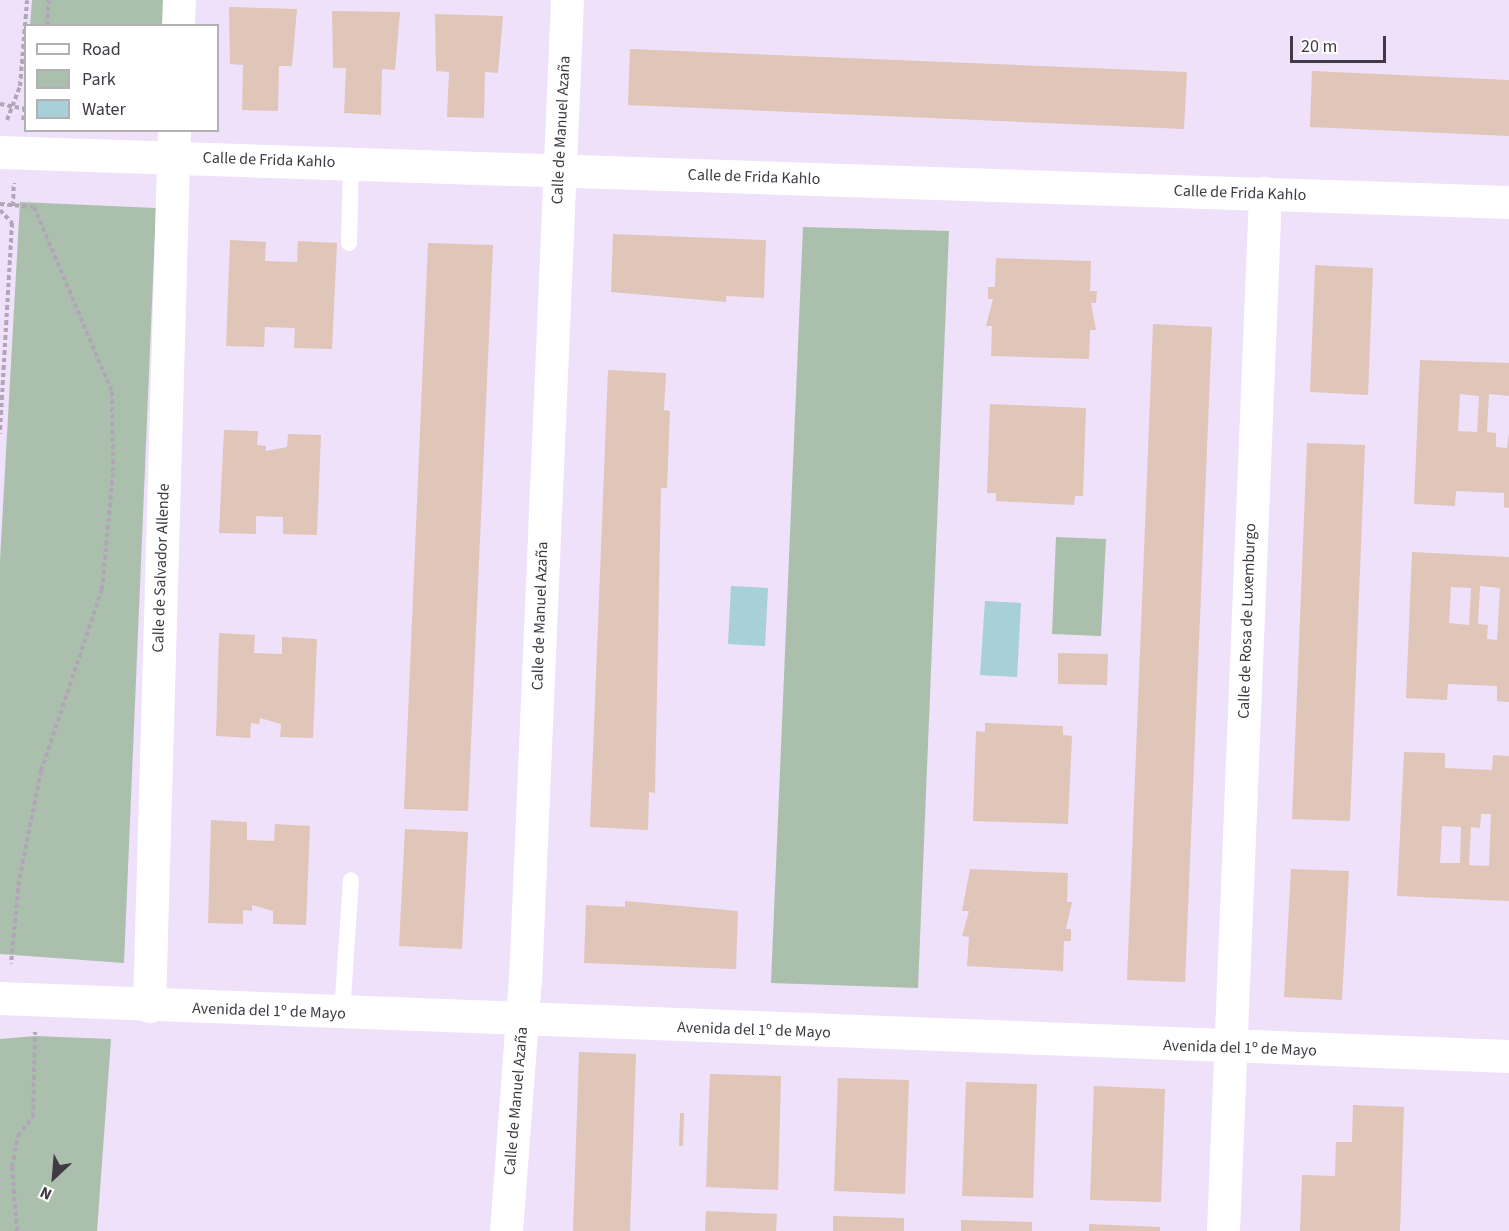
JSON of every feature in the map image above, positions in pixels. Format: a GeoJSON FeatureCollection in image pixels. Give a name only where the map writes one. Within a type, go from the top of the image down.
{"type":"FeatureCollection","features":[{"type":"Feature","properties":{"kind":"street"},"geometry":{"type":"LineString","coordinates":[[178,24],[179,0]]}},
{"type":"Feature","properties":{"kind":"street","name":"Calle de Manuel Azaña"},"geometry":{"type":"LineString","coordinates":[[506,1231],[522,1021],[567,0]]}},
{"type":"Feature","properties":{"kind":"street","name":"Calle de Frida Kahlo"},"geometry":{"type":"LineString","coordinates":[[2,139],[173,144],[351,163],[1509,202]]}},
{"type":"Feature","properties":{"kind":"street","name":"Calle de Salvador Allende"},"geometry":{"type":"LineString","coordinates":[[148,1006],[173,144]]}},
{"type":"Feature","properties":{"kind":"street","name":"Calle de Rosa de Luxemburgo"},"geometry":{"type":"LineString","coordinates":[[1223,1231],[1265,193]]}},
{"type":"Feature","properties":{"kind":"street","name":"Avenida del 1º de Mayo"},"geometry":{"type":"LineString","coordinates":[[0,998],[522,1021],[1229,1048],[1509,1056]]}},
{"type":"Feature","properties":{"kind":"lane"},"geometry":{"type":"LineString","coordinates":[[349,243],[351,163]]}},
{"type":"Feature","properties":{"kind":"lane"},"geometry":{"type":"LineString","coordinates":[[342,1014],[351,880]]}},
{"type":"Feature","properties":{"kind":"path"},"geometry":{"type":"LineString","coordinates":[[25,24],[27,0]]}},
{"type":"Feature","properties":{"kind":"path"},"geometry":{"type":"LineString","coordinates":[[47,24],[49,0]]}},
{"type":"Feature","properties":{"kind":"path"},"geometry":{"type":"LineString","coordinates":[[2,139],[20,86],[24,37]]}},
{"type":"Feature","properties":{"kind":"path"},"geometry":{"type":"LineString","coordinates":[[0,105],[24,108]]}},
{"type":"Feature","properties":{"kind":"path"},"geometry":{"type":"LineString","coordinates":[[0,204],[34,207],[112,392],[113,450],[102,589],[41,771],[19,880],[11,964]]}},
{"type":"Feature","properties":{"kind":"path"},"geometry":{"type":"LineString","coordinates":[[0,210],[12,223],[0,434]]}},
{"type":"Feature","properties":{"kind":"path"},"geometry":{"type":"LineString","coordinates":[[17,1231],[12,1167],[18,1136],[33,1117],[35,1031]]}},
{"type":"Feature","properties":{"kind":"green space"},"geometry":{"type":"Polygon","coordinates":[[[32,0],[165,0],[164,24],[30,24],[32,0]]]}},
{"type":"Feature","properties":{"kind":"green space"},"geometry":{"type":"Polygon","coordinates":[[[20,202],[156,208],[124,963],[0,954],[0,560],[20,202]]]}},
{"type":"Feature","properties":{"kind":"green space"},"geometry":{"type":"Polygon","coordinates":[[[803,227],[949,231],[918,988],[771,983],[803,227]]]}},
{"type":"Feature","properties":{"kind":"green space"},"geometry":{"type":"Polygon","coordinates":[[[1056,537],[1106,539],[1101,636],[1052,634],[1056,537]]]}},
{"type":"Feature","properties":{"kind":"green space"},"geometry":{"type":"Polygon","coordinates":[[[35,1036],[111,1039],[97,1231],[0,1231],[0,1039],[35,1036]]]}},
{"type":"Feature","properties":{"kind":"water"},"geometry":{"type":"Polygon","coordinates":[[[731,586],[768,588],[765,646],[728,644],[731,586]]]}},
{"type":"Feature","properties":{"kind":"water"},"geometry":{"type":"Polygon","coordinates":[[[985,601],[1021,603],[1017,677],[980,675],[985,601]]]}},
{"type":"Feature","properties":{"kind":"building"},"geometry":{"type":"Polygon","coordinates":[[[229,7],[297,9],[292,66],[279,66],[278,111],[242,110],[243,65],[230,64],[229,7]]]}},
{"type":"Feature","properties":{"kind":"building"},"geometry":{"type":"Polygon","coordinates":[[[332,11],[400,12],[395,70],[382,69],[381,115],[344,113],[346,68],[333,68],[332,11]]]}},
{"type":"Feature","properties":{"kind":"building"},"geometry":{"type":"Polygon","coordinates":[[[435,14],[503,16],[498,73],[485,72],[484,118],[447,117],[449,72],[436,71],[435,14]]]}},
{"type":"Feature","properties":{"kind":"building"},"geometry":{"type":"Polygon","coordinates":[[[630,49],[1187,72],[1184,129],[628,105],[630,49]]]}},
{"type":"Feature","properties":{"kind":"building"},"geometry":{"type":"Polygon","coordinates":[[[1312,71],[1509,80],[1509,136],[1310,127],[1312,71]]]}},
{"type":"Feature","properties":{"kind":"building"},"geometry":{"type":"Polygon","coordinates":[[[613,234],[766,240],[764,298],[726,296],[726,302],[611,292],[613,234]]]}},
{"type":"Feature","properties":{"kind":"building"},"geometry":{"type":"Polygon","coordinates":[[[230,240],[266,242],[265,261],[297,262],[298,241],[337,243],[332,349],[294,348],[295,328],[265,327],[264,347],[226,346],[230,240]]]}},
{"type":"Feature","properties":{"kind":"building"},"geometry":{"type":"Polygon","coordinates":[[[428,243],[493,245],[468,811],[404,809],[428,243]]]}},
{"type":"Feature","properties":{"kind":"building"},"geometry":{"type":"Polygon","coordinates":[[[996,258],[1091,261],[1090,291],[1097,291],[1096,303],[1091,303],[1096,330],[1090,330],[1089,359],[991,356],[992,326],[986,326],[993,299],[988,299],[988,287],[995,287],[996,258]]]}},
{"type":"Feature","properties":{"kind":"building"},"geometry":{"type":"Polygon","coordinates":[[[1315,265],[1373,268],[1368,395],[1310,392],[1315,265]]]}},
{"type":"Feature","properties":{"kind":"building"},"geometry":{"type":"Polygon","coordinates":[[[1153,324],[1212,327],[1185,982],[1127,980],[1153,324]]]}},
{"type":"Feature","properties":{"kind":"building"},"geometry":{"type":"Polygon","coordinates":[[[1420,360],[1509,363],[1509,396],[1489,394],[1487,432],[1496,433],[1496,447],[1507,448],[1509,433],[1509,508],[1504,507],[1504,493],[1456,491],[1455,506],[1414,504],[1420,360]],[[1460,394],[1458,431],[1477,432],[1479,396],[1460,394]]]}},
{"type":"Feature","properties":{"kind":"building"},"geometry":{"type":"Polygon","coordinates":[[[608,370],[666,373],[664,410],[670,411],[667,488],[661,488],[655,793],[649,792],[648,830],[590,827],[608,370]]]}},
{"type":"Feature","properties":{"kind":"building"},"geometry":{"type":"Polygon","coordinates":[[[990,404],[1086,408],[1083,496],[1075,496],[1074,505],[996,501],[996,493],[987,493],[990,404]]]}},
{"type":"Feature","properties":{"kind":"building"},"geometry":{"type":"Polygon","coordinates":[[[224,430],[258,431],[257,445],[266,446],[266,451],[287,447],[288,434],[321,435],[317,535],[283,534],[283,517],[256,516],[256,534],[219,533],[224,430]]]}},
{"type":"Feature","properties":{"kind":"building"},"geometry":{"type":"Polygon","coordinates":[[[1307,443],[1365,445],[1350,821],[1292,819],[1307,443]]]}},
{"type":"Feature","properties":{"kind":"building"},"geometry":{"type":"Polygon","coordinates":[[[1412,552],[1509,557],[1509,702],[1497,701],[1497,686],[1448,684],[1447,700],[1406,698],[1412,552]],[[1480,586],[1478,624],[1488,625],[1487,639],[1497,640],[1500,588],[1480,586]],[[1451,587],[1449,623],[1469,625],[1471,588],[1451,587]]]}},
{"type":"Feature","properties":{"kind":"building"},"geometry":{"type":"Polygon","coordinates":[[[219,633],[255,635],[254,653],[282,654],[282,637],[317,639],[313,738],[280,737],[281,724],[260,718],[259,724],[251,723],[250,738],[216,736],[219,633]]]}},
{"type":"Feature","properties":{"kind":"building"},"geometry":{"type":"Polygon","coordinates":[[[1058,653],[1108,654],[1107,685],[1058,684],[1058,653]]]}},
{"type":"Feature","properties":{"kind":"building"},"geometry":{"type":"Polygon","coordinates":[[[985,723],[1063,726],[1063,735],[1072,736],[1068,824],[973,821],[976,731],[985,732],[985,723]]]}},
{"type":"Feature","properties":{"kind":"building"},"geometry":{"type":"Polygon","coordinates":[[[1404,752],[1445,753],[1445,768],[1492,770],[1493,755],[1509,756],[1509,901],[1397,896],[1404,752]],[[1481,814],[1480,828],[1471,827],[1469,865],[1489,866],[1491,814],[1481,814]],[[1442,826],[1440,863],[1460,863],[1461,827],[1442,826]]]}},
{"type":"Feature","properties":{"kind":"building"},"geometry":{"type":"Polygon","coordinates":[[[211,820],[247,822],[247,840],[274,841],[275,824],[310,826],[306,925],[273,924],[273,911],[252,905],[252,911],[243,910],[243,924],[208,923],[211,820]]]}},
{"type":"Feature","properties":{"kind":"building"},"geometry":{"type":"Polygon","coordinates":[[[405,829],[468,832],[462,949],[399,946],[405,829]]]}},
{"type":"Feature","properties":{"kind":"building"},"geometry":{"type":"Polygon","coordinates":[[[970,869],[1068,873],[1067,902],[1072,902],[1066,929],[1071,929],[1071,941],[1064,941],[1063,971],[967,966],[969,937],[962,936],[969,911],[962,911],[970,869]]]}},
{"type":"Feature","properties":{"kind":"building"},"geometry":{"type":"Polygon","coordinates":[[[1291,869],[1349,871],[1342,1000],[1284,997],[1291,869]]]}},
{"type":"Feature","properties":{"kind":"building"},"geometry":{"type":"Polygon","coordinates":[[[625,901],[738,911],[736,969],[584,963],[586,905],[625,907],[625,901]]]}},
{"type":"Feature","properties":{"kind":"building"},"geometry":{"type":"Polygon","coordinates":[[[579,1052],[636,1054],[630,1231],[573,1231],[579,1052]]]}},
{"type":"Feature","properties":{"kind":"building"},"geometry":{"type":"Polygon","coordinates":[[[710,1074],[781,1076],[778,1190],[706,1187],[710,1074]]]}},
{"type":"Feature","properties":{"kind":"building"},"geometry":{"type":"Polygon","coordinates":[[[838,1078],[909,1080],[905,1194],[834,1191],[838,1078]]]}},
{"type":"Feature","properties":{"kind":"building"},"geometry":{"type":"Polygon","coordinates":[[[966,1082],[1037,1084],[1033,1198],[962,1196],[966,1082]]]}},
{"type":"Feature","properties":{"kind":"building"},"geometry":{"type":"Polygon","coordinates":[[[1094,1086],[1165,1089],[1161,1202],[1090,1200],[1094,1086]]]}},
{"type":"Feature","properties":{"kind":"building"},"geometry":{"type":"Polygon","coordinates":[[[1353,1105],[1404,1107],[1400,1231],[1300,1231],[1302,1175],[1335,1176],[1336,1142],[1352,1142],[1353,1105]]]}},
{"type":"Feature","properties":{"kind":"building"},"geometry":{"type":"Polygon","coordinates":[[[680,1113],[684,1113],[683,1146],[679,1146],[680,1113]]]}},
{"type":"Feature","properties":{"kind":"building"},"geometry":{"type":"Polygon","coordinates":[[[706,1211],[777,1214],[776,1231],[705,1231],[706,1211]]]}},
{"type":"Feature","properties":{"kind":"building"},"geometry":{"type":"Polygon","coordinates":[[[833,1216],[904,1218],[904,1231],[833,1231],[833,1216]]]}},
{"type":"Feature","properties":{"kind":"building"},"geometry":{"type":"Polygon","coordinates":[[[961,1220],[1032,1222],[1032,1231],[961,1231],[961,1220]]]}},
{"type":"Feature","properties":{"kind":"building"},"geometry":{"type":"Polygon","coordinates":[[[1089,1224],[1160,1227],[1160,1231],[1089,1231],[1089,1224]]]}}]}
